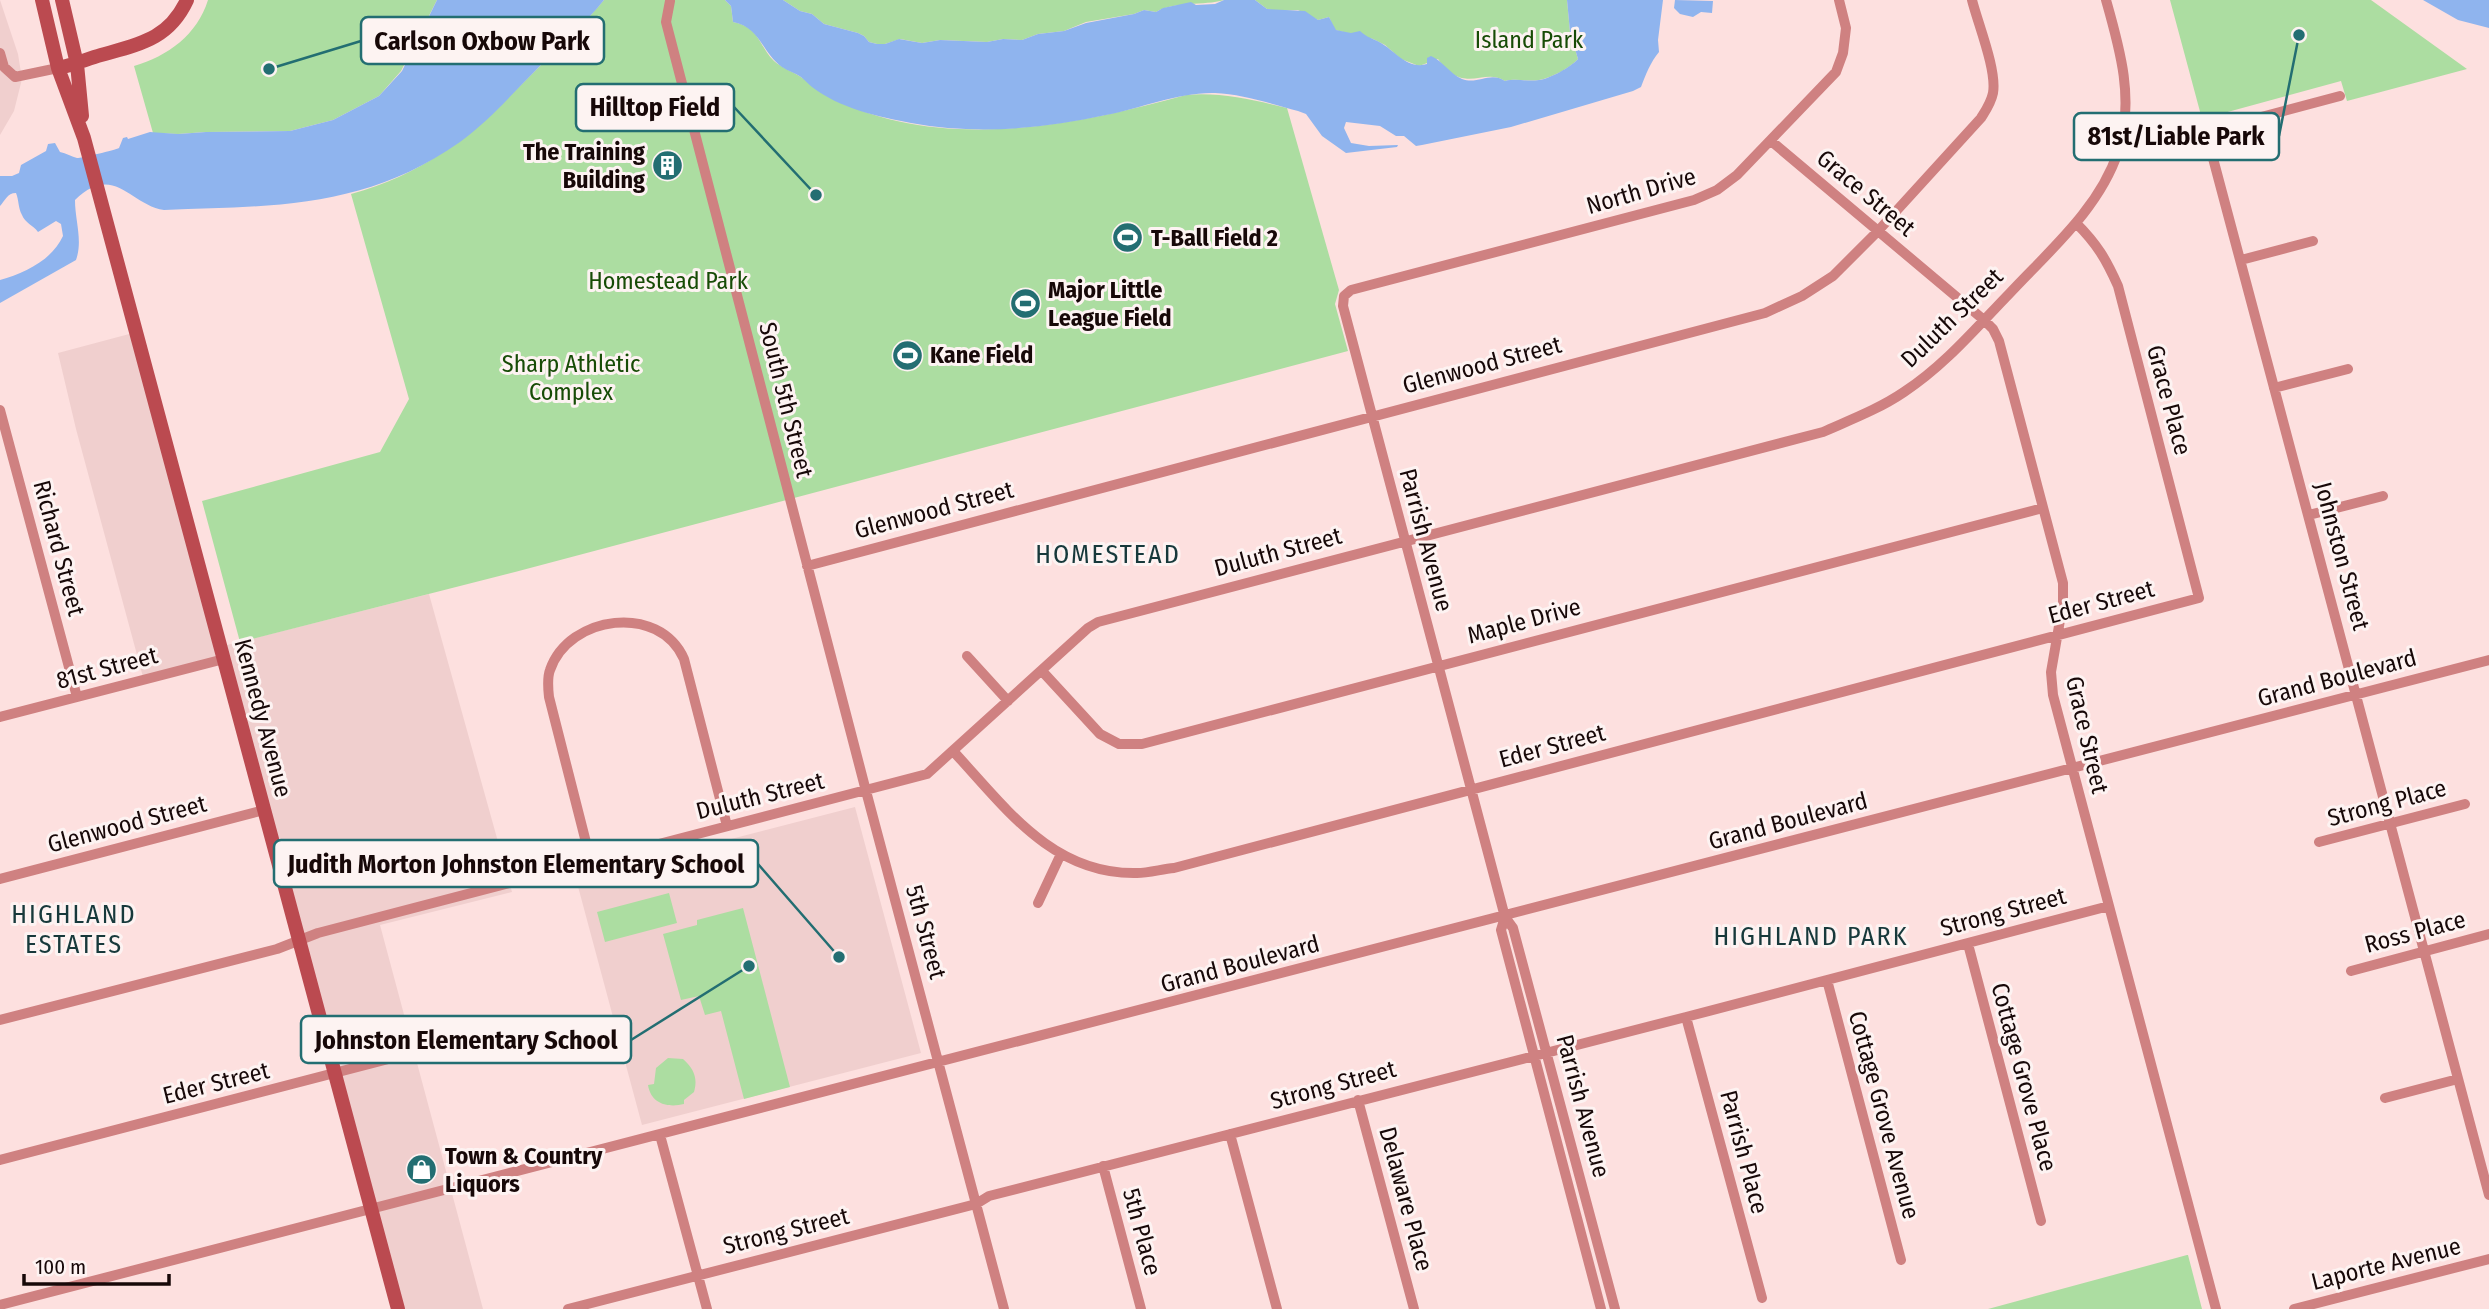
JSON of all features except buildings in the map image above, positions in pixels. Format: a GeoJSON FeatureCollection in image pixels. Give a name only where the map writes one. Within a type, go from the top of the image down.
{"type":"FeatureCollection","features":[{"type":"Feature","properties":{"kind":"street","name":"Kennedy Avenue"},"geometry":{"type":"LineString","coordinates":[[42,0],[58,68],[84,138],[398,1309]]}},
{"type":"Feature","properties":{"kind":"street","name":"Kennedy Avenue"},"geometry":{"type":"LineString","coordinates":[[62,0],[76,64],[84,138]]}},
{"type":"Feature","properties":{"kind":"street"},"geometry":{"type":"LineString","coordinates":[[0,53],[8,73],[15,76],[76,64],[145,43],[176,19],[187,0]]}},
{"type":"Feature","properties":{"kind":"street","name":"North Drive"},"geometry":{"type":"LineString","coordinates":[[1344,296],[1351,290],[1695,200],[1717,190],[1737,175],[1836,72],[1843,53],[1846,28],[1839,0]]}},
{"type":"Feature","properties":{"kind":"street","name":"Glenwood Street"},"geometry":{"type":"LineString","coordinates":[[807,566],[1765,313],[1801,296],[1833,276],[1878,231],[1989,106],[1993,92],[1993,75],[1972,0]]}},
{"type":"Feature","properties":{"kind":"street","name":"Duluth Street"},"geometry":{"type":"LineString","coordinates":[[0,1020],[277,949],[318,933],[927,774],[1088,628],[1098,622],[1823,432],[1860,416],[1903,393],[1935,369],[2076,223],[2102,187],[2118,151],[2126,112],[2124,75],[2106,0]]}},
{"type":"Feature","properties":{"kind":"street","name":"South 5th Street"},"geometry":{"type":"LineString","coordinates":[[670,1],[666,22],[807,566]]}},
{"type":"Feature","properties":{"kind":"street"},"geometry":{"type":"LineString","coordinates":[[2118,151],[2149,147],[2340,96]]}},
{"type":"Feature","properties":{"kind":"street","name":"Johnston Street"},"geometry":{"type":"LineString","coordinates":[[2206,132],[2489,1195]]}},
{"type":"Feature","properties":{"kind":"street","name":"Grace Street"},"geometry":{"type":"LineString","coordinates":[[1771,141],[1984,320],[1999,341],[2063,583],[2063,603],[2051,673],[2053,695],[2216,1309]]}},
{"type":"Feature","properties":{"kind":"street","name":"Grace Place"},"geometry":{"type":"LineString","coordinates":[[2076,223],[2094,241],[2106,259],[2118,286],[2199,598]]}},
{"type":"Feature","properties":{"kind":"street"},"geometry":{"type":"LineString","coordinates":[[2241,260],[2313,241]]}},
{"type":"Feature","properties":{"kind":"street","name":"Parrish Avenue"},"geometry":{"type":"LineString","coordinates":[[1344,296],[1343,306],[1371,416],[1505,917],[1513,928],[1615,1309]]}},
{"type":"Feature","properties":{"kind":"street"},"geometry":{"type":"LineString","coordinates":[[2274,388],[2348,369]]}},
{"type":"Feature","properties":{"kind":"street","name":"Richard Street"},"geometry":{"type":"LineString","coordinates":[[0,411],[77,697]]}},
{"type":"Feature","properties":{"kind":"street"},"geometry":{"type":"LineString","coordinates":[[2309,515],[2383,496]]}},
{"type":"Feature","properties":{"kind":"street","name":"Maple Drive"},"geometry":{"type":"LineString","coordinates":[[1042,671],[1100,734],[1119,744],[1132,745],[2043,508]]}},
{"type":"Feature","properties":{"kind":"street","name":"5th Street"},"geometry":{"type":"LineString","coordinates":[[807,566],[1004,1309]]}},
{"type":"Feature","properties":{"kind":"street","name":"Eder Street"},"geometry":{"type":"LineString","coordinates":[[953,751],[1022,824],[1060,856],[1085,866],[1136,873],[1174,868],[2199,598]]}},
{"type":"Feature","properties":{"kind":"street"},"geometry":{"type":"LineString","coordinates":[[591,862],[548,697],[547,682],[558,653],[571,639],[604,625],[639,623],[658,629],[670,637],[679,648],[727,826]]}},
{"type":"Feature","properties":{"kind":"street"},"geometry":{"type":"LineString","coordinates":[[967,656],[1007,701]]}},
{"type":"Feature","properties":{"kind":"street","name":"81st Street"},"geometry":{"type":"LineString","coordinates":[[0,717],[224,659]]}},
{"type":"Feature","properties":{"kind":"street","name":"Grand Boulevard"},"geometry":{"type":"LineString","coordinates":[[0,1305],[2489,660]]}},
{"type":"Feature","properties":{"kind":"street","name":"Strong Place"},"geometry":{"type":"LineString","coordinates":[[2319,842],[2465,804]]}},
{"type":"Feature","properties":{"kind":"street","name":"Glenwood Street"},"geometry":{"type":"LineString","coordinates":[[0,879],[264,810]]}},
{"type":"Feature","properties":{"kind":"street"},"geometry":{"type":"LineString","coordinates":[[1038,903],[1060,856]]}},
{"type":"Feature","properties":{"kind":"street","name":"Strong Street"},"geometry":{"type":"LineString","coordinates":[[568,1309],[976,1205],[989,1196],[1968,944],[2109,905]]}},
{"type":"Feature","properties":{"kind":"street","name":"Parrish Avenue"},"geometry":{"type":"LineString","coordinates":[[1505,917],[1501,930],[1601,1309]]}},
{"type":"Feature","properties":{"kind":"street","name":"Ross Place"},"geometry":{"type":"LineString","coordinates":[[2351,971],[2489,934]]}},
{"type":"Feature","properties":{"kind":"street","name":"Cottage Grove Place"},"geometry":{"type":"LineString","coordinates":[[1968,944],[2041,1221]]}},
{"type":"Feature","properties":{"kind":"street","name":"Cottage Grove Avenue"},"geometry":{"type":"LineString","coordinates":[[1827,980],[1901,1260]]}},
{"type":"Feature","properties":{"kind":"street","name":"Parrish Place"},"geometry":{"type":"LineString","coordinates":[[1686,1017],[1762,1298]]}},
{"type":"Feature","properties":{"kind":"street","name":"Eder Street"},"geometry":{"type":"LineString","coordinates":[[0,1160],[523,1024]]}},
{"type":"Feature","properties":{"kind":"street"},"geometry":{"type":"LineString","coordinates":[[2385,1098],[2458,1079]]}},
{"type":"Feature","properties":{"kind":"street","name":"Delaware Place"},"geometry":{"type":"LineString","coordinates":[[1358,1100],[1414,1309]]}},
{"type":"Feature","properties":{"kind":"street"},"geometry":{"type":"LineString","coordinates":[[1230,1134],[1277,1309]]}},
{"type":"Feature","properties":{"kind":"street"},"geometry":{"type":"LineString","coordinates":[[660,1135],[707,1309]]}},
{"type":"Feature","properties":{"kind":"street","name":"5th Place"},"geometry":{"type":"LineString","coordinates":[[1103,1166],[1141,1309]]}},
{"type":"Feature","properties":{"kind":"street","name":"Laporte Avenue"},"geometry":{"type":"LineString","coordinates":[[2294,1309],[2489,1259]]}},
{"type":"Feature","properties":{"kind":"shaded area"},"geometry":{"type":"Polygon","coordinates":[[[0,0],[18,54],[22,79],[14,111],[0,135],[0,0]]]}},
{"type":"Feature","properties":{"kind":"shaded area"},"geometry":{"type":"Polygon","coordinates":[[[133,333],[221,657],[143,677],[58,353],[133,333]]]}},
{"type":"Feature","properties":{"kind":"shaded area"},"geometry":{"type":"Polygon","coordinates":[[[429,594],[512,892],[380,925],[483,1309],[401,1309],[223,646],[429,594]]]}},
{"type":"Feature","properties":{"kind":"shaded area"},"geometry":{"type":"Polygon","coordinates":[[[855,807],[921,1053],[642,1125],[576,879],[855,807]]]}},
{"type":"Feature","properties":{"kind":"green space"},"geometry":{"type":"Polygon","coordinates":[[[208,0],[437,0],[401,71],[379,96],[333,120],[290,131],[153,133],[134,66],[169,50],[189,34],[197,24],[208,0]]]}},
{"type":"Feature","properties":{"kind":"green space","name":"Homestead Park"},"geometry":{"type":"Polygon","coordinates":[[[604,0],[725,0],[731,6],[733,22],[754,32],[777,63],[822,93],[865,112],[910,124],[956,129],[1049,125],[1199,94],[1237,97],[1287,108],[1339,290],[1335,304],[1348,351],[515,572],[240,642],[202,501],[380,452],[409,399],[351,194],[410,172],[457,142],[500,105],[604,0]]]}},
{"type":"Feature","properties":{"kind":"green space"},"geometry":{"type":"Polygon","coordinates":[[[783,0],[1224,0],[1172,6],[1156,12],[1144,10],[1086,22],[1064,31],[1038,34],[1022,40],[940,40],[922,43],[900,39],[877,44],[869,42],[858,33],[824,24],[812,14],[800,11],[783,0]]]}},
{"type":"Feature","properties":{"kind":"green space","name":"Island Park"},"geometry":{"type":"Polygon","coordinates":[[[1255,0],[1567,0],[1570,32],[1578,59],[1560,72],[1539,80],[1505,81],[1489,77],[1465,79],[1447,70],[1438,59],[1419,66],[1401,59],[1373,39],[1335,30],[1329,17],[1318,20],[1298,10],[1267,9],[1255,0]]]}},
{"type":"Feature","properties":{"kind":"green space"},"geometry":{"type":"Polygon","coordinates":[[[2170,0],[2371,0],[2467,69],[2347,101],[2341,81],[2202,119],[2170,0]]]}},
{"type":"Feature","properties":{"kind":"green space"},"geometry":{"type":"Polygon","coordinates":[[[669,893],[677,923],[605,942],[597,912],[669,893]]]}},
{"type":"Feature","properties":{"kind":"green space"},"geometry":{"type":"Polygon","coordinates":[[[743,908],[790,1087],[744,1099],[721,1011],[705,1015],[699,996],[681,1000],[663,934],[697,925],[697,920],[743,908]]]}},
{"type":"Feature","properties":{"kind":"green space"},"geometry":{"type":"Polygon","coordinates":[[[668,1058],[683,1059],[694,1074],[694,1092],[684,1100],[684,1104],[666,1105],[656,1100],[650,1091],[648,1085],[654,1084],[656,1068],[668,1058]]]}},
{"type":"Feature","properties":{"kind":"green space"},"geometry":{"type":"Polygon","coordinates":[[[2187,1255],[2202,1309],[1988,1309],[2187,1255]]]}},
{"type":"Feature","properties":{"kind":"water"},"geometry":{"type":"Polygon","coordinates":[[[437,0],[604,0],[480,126],[425,164],[354,192],[318,200],[243,207],[164,210],[152,207],[111,185],[101,185],[89,189],[75,200],[79,238],[76,260],[0,303],[0,280],[19,274],[45,259],[63,236],[61,224],[56,221],[38,232],[27,222],[23,218],[16,193],[8,196],[0,206],[0,176],[19,173],[21,165],[46,151],[48,144],[55,143],[60,152],[77,158],[119,148],[123,138],[150,132],[178,134],[290,131],[333,120],[379,96],[402,71],[437,0]]]}},
{"type":"Feature","properties":{"kind":"water"},"geometry":{"type":"Polygon","coordinates":[[[725,0],[783,0],[800,11],[812,14],[824,24],[858,33],[869,42],[885,44],[899,39],[922,43],[940,40],[1022,40],[1144,10],[1156,12],[1191,2],[1196,5],[1215,4],[1224,0],[1255,0],[1267,9],[1305,11],[1318,20],[1329,17],[1336,30],[1351,33],[1360,31],[1414,64],[1427,64],[1427,58],[1431,56],[1462,79],[1494,77],[1505,81],[1543,79],[1565,69],[1578,59],[1570,32],[1567,0],[1663,0],[1659,52],[1641,87],[1633,91],[1511,127],[1416,146],[1404,136],[1396,136],[1380,126],[1346,122],[1344,128],[1351,143],[1369,146],[1398,145],[1346,153],[1322,136],[1306,114],[1257,100],[1215,93],[1188,95],[1082,120],[1009,129],[936,127],[886,118],[834,101],[782,67],[749,29],[733,22],[731,6],[725,0]]]}},
{"type":"Feature","properties":{"kind":"water"},"geometry":{"type":"Polygon","coordinates":[[[1675,0],[1713,1],[1712,13],[1701,12],[1693,17],[1680,14],[1674,8],[1675,0]]]}},
{"type":"Feature","properties":{"kind":"water"},"geometry":{"type":"Polygon","coordinates":[[[2423,0],[2489,0],[2489,28],[2458,20],[2423,0]]]}},
{"type":"Feature","properties":{"kind":"place","name":"81st/Liable Park"},"geometry":{"type":"Point","coordinates":[2299,35]}},
{"type":"Feature","properties":{"kind":"place","name":"Carlson Oxbow Park"},"geometry":{"type":"Point","coordinates":[269,69]}},
{"type":"Feature","properties":{"kind":"place","name":"The Training Building"},"geometry":{"type":"Point","coordinates":[668,166]}},
{"type":"Feature","properties":{"kind":"place","name":"Hilltop Field"},"geometry":{"type":"Point","coordinates":[816,195]}},
{"type":"Feature","properties":{"kind":"place","name":"T-Ball Field 2"},"geometry":{"type":"Point","coordinates":[1128,238]}},
{"type":"Feature","properties":{"kind":"place","name":"Major Little League Field"},"geometry":{"type":"Point","coordinates":[1025,304]}},
{"type":"Feature","properties":{"kind":"place","name":"Kane Field"},"geometry":{"type":"Point","coordinates":[907,355]}},
{"type":"Feature","properties":{"kind":"place","name":"Judith Morton Johnston Elementary School"},"geometry":{"type":"Point","coordinates":[839,957]}},
{"type":"Feature","properties":{"kind":"place","name":"Johnston Elementary School"},"geometry":{"type":"Point","coordinates":[749,966]}},
{"type":"Feature","properties":{"kind":"place","name":"Town & Country Liquors"},"geometry":{"type":"Point","coordinates":[422,1170]}},
{"type":"Feature","properties":{"kind":"district","name":"HOMESTEAD"},"geometry":{"type":"Point","coordinates":[1108,554]}},
{"type":"Feature","properties":{"kind":"district","name":"HIGHLAND ESTATES"},"geometry":{"type":"Point","coordinates":[74,929]}},
{"type":"Feature","properties":{"kind":"district","name":"HIGHLAND PARK"},"geometry":{"type":"Point","coordinates":[1811,936]}},
{"type":"Feature","properties":{"kind":"park label","name":"Sharp Athletic Complex"},"geometry":{"type":"Point","coordinates":[571,378]}}]}
